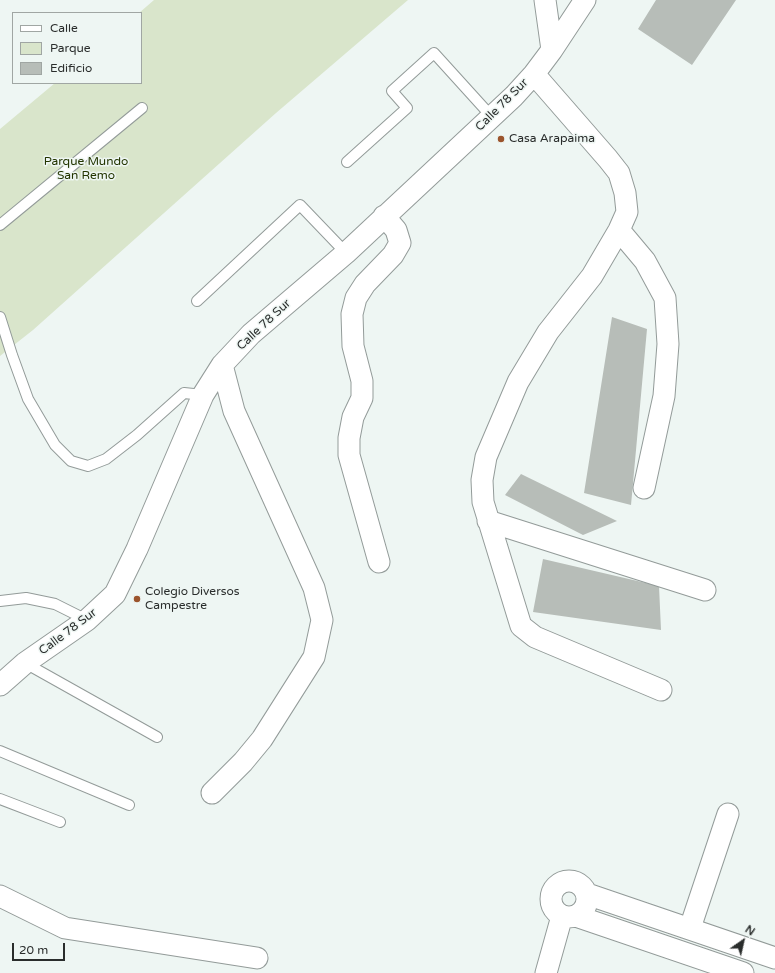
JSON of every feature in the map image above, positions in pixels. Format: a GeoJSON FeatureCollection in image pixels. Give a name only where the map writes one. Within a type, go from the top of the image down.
{"type":"FeatureCollection","features":[{"type":"Feature","properties":{"kind":"street"},"geometry":{"type":"LineString","coordinates":[[545,0],[552,50]]}},
{"type":"Feature","properties":{"kind":"street","name":"Calle 78 Sur"},"geometry":{"type":"LineString","coordinates":[[0,685],[26,663],[88,620],[115,594],[168,479],[203,395],[222,365],[251,334],[346,253],[514,96],[534,74],[552,50],[579,4]]}},
{"type":"Feature","properties":{"kind":"street"},"geometry":{"type":"LineString","coordinates":[[534,74],[619,173],[624,193],[626,212],[619,230],[592,276],[548,332],[518,382],[486,457],[482,480],[483,502],[521,626],[535,637],[661,690]]}},
{"type":"Feature","properties":{"kind":"street"},"geometry":{"type":"LineString","coordinates":[[379,562],[349,455],[349,438],[353,417],[362,398],[362,381],[353,346],[352,314],[356,298],[365,284],[393,255],[400,243],[396,230],[384,216]]}},
{"type":"Feature","properties":{"kind":"street"},"geometry":{"type":"LineString","coordinates":[[619,230],[645,261],[665,298],[668,344],[664,396],[644,488]]}},
{"type":"Feature","properties":{"kind":"street"},"geometry":{"type":"LineString","coordinates":[[212,793],[243,762],[262,739],[314,657],[322,620],[314,588],[234,411],[222,365]]}},
{"type":"Feature","properties":{"kind":"street"},"geometry":{"type":"LineString","coordinates":[[488,521],[705,590]]}},
{"type":"Feature","properties":{"kind":"street"},"geometry":{"type":"LineString","coordinates":[[690,928],[728,814]]}},
{"type":"Feature","properties":{"kind":"street"},"geometry":{"type":"LineString","coordinates":[[546,973],[569,916],[583,911],[587,903],[587,894],[582,886],[574,881],[565,881],[556,885],[551,893],[550,902],[554,911],[569,916],[743,973]]}},
{"type":"Feature","properties":{"kind":"street"},"geometry":{"type":"LineString","coordinates":[[587,894],[775,958]]}},
{"type":"Feature","properties":{"kind":"street"},"geometry":{"type":"LineString","coordinates":[[0,896],[65,928],[257,958]]}},
{"type":"Feature","properties":{"kind":"lane"},"geometry":{"type":"LineString","coordinates":[[347,162],[407,108],[392,91],[434,53],[492,117]]}},
{"type":"Feature","properties":{"kind":"lane"},"geometry":{"type":"LineString","coordinates":[[0,225],[142,108]]}},
{"type":"Feature","properties":{"kind":"lane"},"geometry":{"type":"LineString","coordinates":[[197,301],[300,205],[346,253]]}},
{"type":"Feature","properties":{"kind":"lane"},"geometry":{"type":"LineString","coordinates":[[0,317],[28,398],[55,445],[71,461],[88,466],[106,459],[137,435],[184,393],[203,395]]}},
{"type":"Feature","properties":{"kind":"lane"},"geometry":{"type":"LineString","coordinates":[[0,601],[26,598],[56,604],[88,620]]}},
{"type":"Feature","properties":{"kind":"lane"},"geometry":{"type":"LineString","coordinates":[[26,663],[157,737]]}},
{"type":"Feature","properties":{"kind":"lane"},"geometry":{"type":"LineString","coordinates":[[0,751],[129,805]]}},
{"type":"Feature","properties":{"kind":"lane"},"geometry":{"type":"LineString","coordinates":[[0,799],[60,822]]}},
{"type":"Feature","properties":{"kind":"green space","name":"Parque Mundo San Remo"},"geometry":{"type":"Polygon","coordinates":[[[154,0],[408,0],[276,113],[33,330],[0,356],[0,129],[54,84],[142,84],[142,12],[140,12],[154,0]]]}},
{"type":"Feature","properties":{"kind":"building"},"geometry":{"type":"Polygon","coordinates":[[[656,0],[736,0],[692,65],[638,29],[656,0]]]}},
{"type":"Feature","properties":{"kind":"building"},"geometry":{"type":"Polygon","coordinates":[[[612,317],[647,329],[631,505],[584,493],[612,317]]]}},
{"type":"Feature","properties":{"kind":"building"},"geometry":{"type":"Polygon","coordinates":[[[521,474],[617,521],[583,535],[505,495],[521,474]]]}},
{"type":"Feature","properties":{"kind":"building"},"geometry":{"type":"Polygon","coordinates":[[[543,559],[659,586],[661,630],[533,612],[543,559]]]}},
{"type":"Feature","properties":{"kind":"place","name":"Casa Arapaima"},"geometry":{"type":"Point","coordinates":[501,139]}},
{"type":"Feature","properties":{"kind":"place","name":"Colegio Diversos Campestre"},"geometry":{"type":"Point","coordinates":[137,599]}}]}
